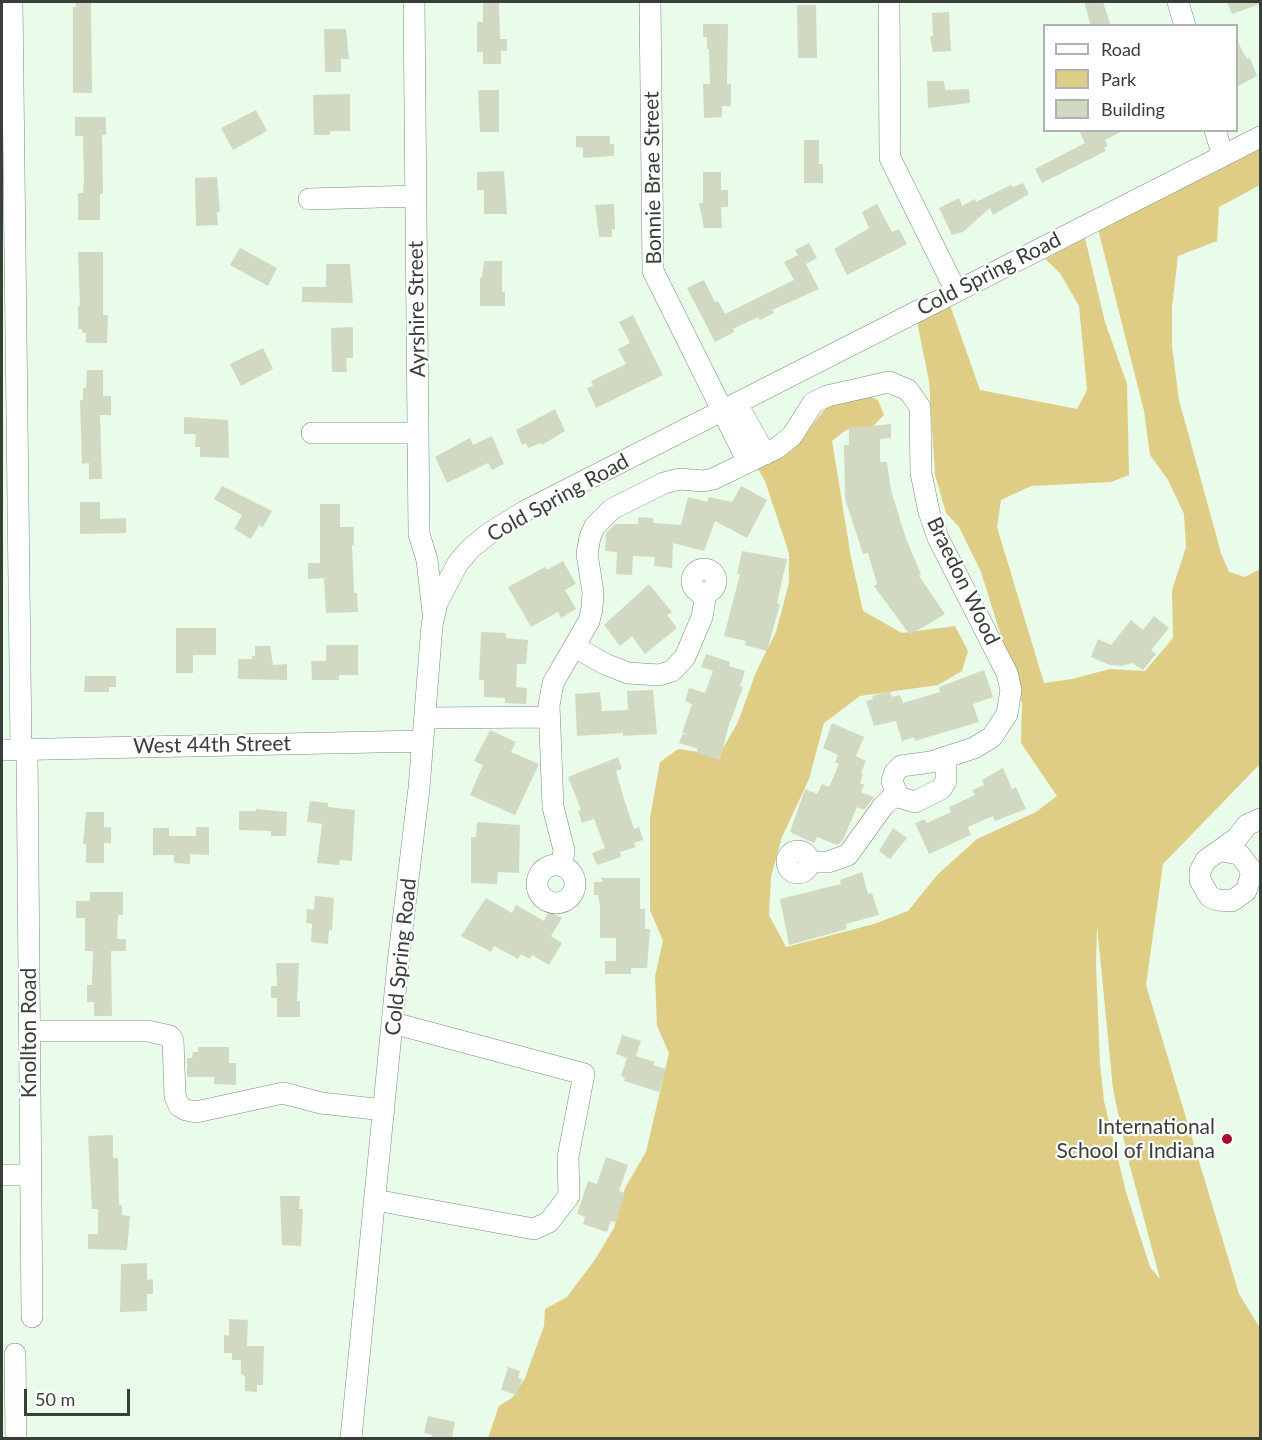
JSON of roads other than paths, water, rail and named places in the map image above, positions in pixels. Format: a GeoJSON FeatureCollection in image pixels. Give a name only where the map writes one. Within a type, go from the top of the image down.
{"type":"FeatureCollection","features":[{"type":"Feature","properties":{"kind":"street","name":"Knollton Road"},"geometry":{"type":"LineString","coordinates":[[12,2],[7,55],[16,749],[30,1031],[29,1175],[32,1317]]}},
{"type":"Feature","properties":{"kind":"street","name":"Ayrshire Street"},"geometry":{"type":"LineString","coordinates":[[414,2],[419,534],[427,560],[434,615]]}},
{"type":"Feature","properties":{"kind":"street","name":"Bonnie Brae Street"},"geometry":{"type":"LineString","coordinates":[[650,2],[653,271],[756,458]]}},
{"type":"Feature","properties":{"kind":"street"},"geometry":{"type":"LineString","coordinates":[[889,2],[890,158],[956,291]]}},
{"type":"Feature","properties":{"kind":"street"},"geometry":{"type":"LineString","coordinates":[[1178,2],[1184,24]]}},
{"type":"Feature","properties":{"kind":"street"},"geometry":{"type":"LineString","coordinates":[[1216,132],[1223,156]]}},
{"type":"Feature","properties":{"kind":"street","name":"Cold Spring Road"},"geometry":{"type":"LineString","coordinates":[[351,1438],[434,615],[444,587],[458,563],[471,548],[491,532],[525,511],[1260,137]]}},
{"type":"Feature","properties":{"kind":"street"},"geometry":{"type":"LineString","coordinates":[[309,199],[416,196]]}},
{"type":"Feature","properties":{"kind":"street","name":"Braedon Wood"},"geometry":{"type":"LineString","coordinates":[[562,866],[564,850],[553,807],[548,717],[554,683],[575,647],[592,609],[593,592],[587,548],[592,532],[602,517],[664,483],[680,479],[703,481],[712,479],[787,441],[807,409],[827,396],[884,382],[899,385],[912,393],[921,412],[921,473],[929,512],[938,538],[1007,673],[1011,695],[1007,714],[1001,726],[987,741],[946,757]]}},
{"type":"Feature","properties":{"kind":"street"},"geometry":{"type":"LineString","coordinates":[[312,433],[418,433]]}},
{"type":"Feature","properties":{"kind":"street"},"geometry":{"type":"LineString","coordinates":[[575,647],[605,664],[632,674],[658,675],[672,671],[685,657],[702,617],[706,593]]}},
{"type":"Feature","properties":{"kind":"street"},"geometry":{"type":"LineString","coordinates":[[425,718],[548,717]]}},
{"type":"Feature","properties":{"kind":"street","name":"West 44th Street"},"geometry":{"type":"LineString","coordinates":[[16,749],[423,741]]}},
{"type":"Feature","properties":{"kind":"street"},"geometry":{"type":"LineString","coordinates":[[946,757],[946,781],[938,791],[915,802],[903,801],[896,794],[892,781],[895,772],[901,766],[928,763],[946,757]]}},
{"type":"Feature","properties":{"kind":"street"},"geometry":{"type":"LineString","coordinates":[[809,862],[828,862],[848,855],[883,806],[896,794]]}},
{"type":"Feature","properties":{"kind":"street"},"geometry":{"type":"LineString","coordinates":[[1232,848],[1247,825],[1260,819]]}},
{"type":"Feature","properties":{"kind":"street"},"geometry":{"type":"LineString","coordinates":[[375,1200],[534,1229],[549,1222],[569,1196],[568,1157],[584,1074],[393,1023]]}},
{"type":"Feature","properties":{"kind":"street"},"geometry":{"type":"LineString","coordinates":[[30,1031],[148,1031],[170,1036],[173,1040],[176,1095],[179,1106],[186,1110],[196,1112],[283,1093],[321,1103],[384,1110]]}},
{"type":"Feature","properties":{"kind":"street"},"geometry":{"type":"LineString","coordinates":[[2,1175],[29,1175]]}},
{"type":"Feature","properties":{"kind":"street"},"geometry":{"type":"LineString","coordinates":[[15,1354],[16,1438]]}},
{"type":"Feature","properties":{"kind":"place","name":"International School of Indiana"},"geometry":{"type":"Point","coordinates":[1227,1139]}}]}
